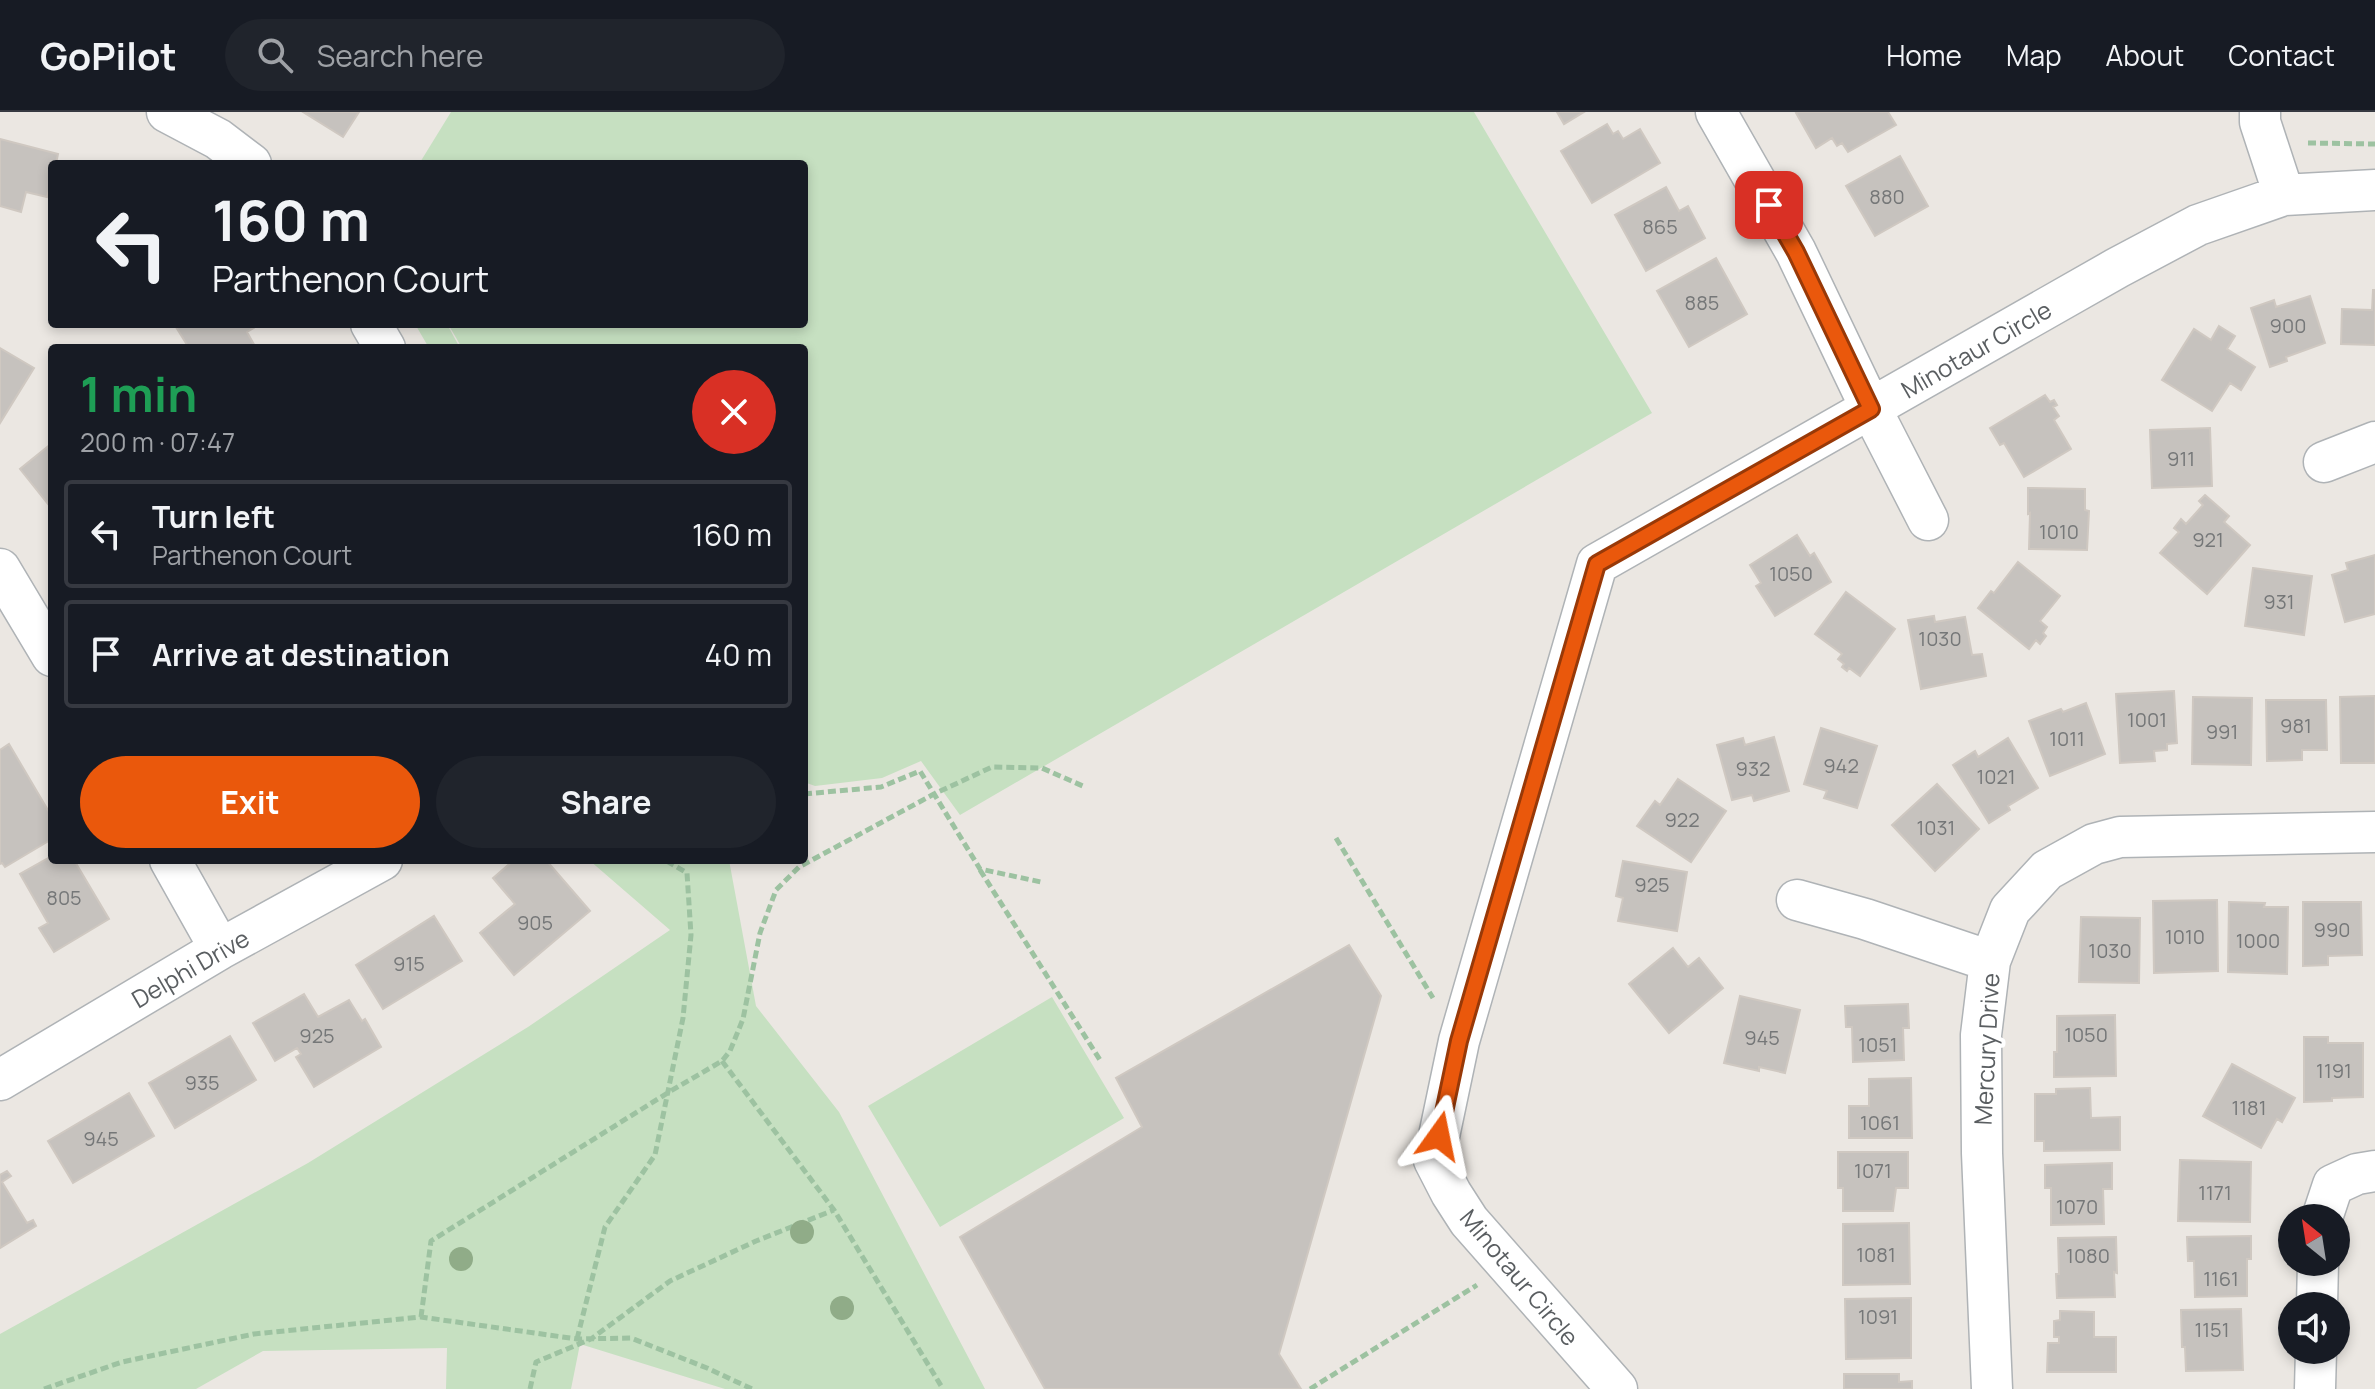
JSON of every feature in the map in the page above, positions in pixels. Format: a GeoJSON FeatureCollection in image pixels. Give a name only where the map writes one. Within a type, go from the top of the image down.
{"type":"FeatureCollection","features":[{"type":"Feature","properties":{"kind":"street"},"geometry":{"type":"LineString","coordinates":[[1716,112],[1796,252],[1928,520]]}},
{"type":"Feature","properties":{"kind":"street"},"geometry":{"type":"LineString","coordinates":[[192,117],[246,160]]}},
{"type":"Feature","properties":{"kind":"street"},"geometry":{"type":"LineString","coordinates":[[2264,127],[2284,195]]}},
{"type":"Feature","properties":{"kind":"street","name":"Minotaur Circle"},"geometry":{"type":"LineString","coordinates":[[1617,1389],[1469,1221],[1434,1160],[1459,1041],[1597,564],[2198,225],[2284,195],[2375,190]]}},
{"type":"Feature","properties":{"kind":"street"},"geometry":{"type":"LineString","coordinates":[[2324,462],[2375,442]]}},
{"type":"Feature","properties":{"kind":"street"},"geometry":{"type":"LineString","coordinates":[[0,569],[48,649]]}},
{"type":"Feature","properties":{"kind":"street","name":"Mercury Drive"},"geometry":{"type":"LineString","coordinates":[[1992,1389],[1981,1035],[1990,961],[2010,910],[2047,870],[2094,844],[2120,837],[2375,832]]}},
{"type":"Feature","properties":{"kind":"street"},"geometry":{"type":"LineString","coordinates":[[172,864],[220,949]]}},
{"type":"Feature","properties":{"kind":"street","name":"Delphi Drive"},"geometry":{"type":"LineString","coordinates":[[0,1080],[220,949],[375,864]]}},
{"type":"Feature","properties":{"kind":"street"},"geometry":{"type":"LineString","coordinates":[[1797,900],[1990,961]]}},
{"type":"Feature","properties":{"kind":"street"},"geometry":{"type":"LineString","coordinates":[[2327,1204],[2333,1185],[2357,1174],[2375,1171]]}},
{"type":"Feature","properties":{"kind":"street"},"geometry":{"type":"LineString","coordinates":[[2315,1389],[2316,1364]]}},
{"type":"Feature","properties":{"kind":"path"},"geometry":{"type":"LineString","coordinates":[[2264,127],[2375,144]]}},
{"type":"Feature","properties":{"kind":"path"},"geometry":{"type":"LineString","coordinates":[[808,862],[934,794],[992,767],[1042,768],[1085,787]]}},
{"type":"Feature","properties":{"kind":"path"},"geometry":{"type":"LineString","coordinates":[[808,794],[881,787],[920,771],[1100,1060]]}},
{"type":"Feature","properties":{"kind":"path"},"geometry":{"type":"LineString","coordinates":[[1336,838],[1459,1041]]}},
{"type":"Feature","properties":{"kind":"path"},"geometry":{"type":"LineString","coordinates":[[577,1339],[605,1227],[655,1155],[669,1092],[683,1018],[691,935],[687,873],[672,864]]}},
{"type":"Feature","properties":{"kind":"path"},"geometry":{"type":"LineString","coordinates":[[421,1317],[431,1241],[722,1061],[730,1051],[743,1019],[760,933],[776,890],[805,864]]}},
{"type":"Feature","properties":{"kind":"path"},"geometry":{"type":"LineString","coordinates":[[980,869],[1041,882]]}},
{"type":"Feature","properties":{"kind":"path"},"geometry":{"type":"LineString","coordinates":[[722,1061],[834,1210],[943,1389]]}},
{"type":"Feature","properties":{"kind":"path"},"geometry":{"type":"LineString","coordinates":[[530,1389],[536,1362],[591,1339],[670,1281],[756,1241],[834,1210]]}},
{"type":"Feature","properties":{"kind":"path"},"geometry":{"type":"LineString","coordinates":[[1310,1389],[1508,1266]]}},
{"type":"Feature","properties":{"kind":"path"},"geometry":{"type":"LineString","coordinates":[[44,1389],[122,1362],[254,1334],[421,1317],[577,1339],[631,1338],[752,1389]]}},
{"type":"Feature","properties":{"kind":"green space"},"geometry":{"type":"Polygon","coordinates":[[[451,112],[1474,112],[1652,413],[960,815],[921,761],[882,778],[815,786],[808,783],[808,344],[460,344],[450,328],[808,328],[808,160],[421,160],[451,112]]]}},
{"type":"Feature","properties":{"kind":"green space"},"geometry":{"type":"Polygon","coordinates":[[[417,328],[449,328],[458,344],[427,344],[417,328]]]}},
{"type":"Feature","properties":{"kind":"green space"},"geometry":{"type":"Polygon","coordinates":[[[594,864],[730,864],[756,1006],[839,1112],[985,1389],[725,1389],[580,1344],[571,1389],[446,1389],[447,1348],[263,1351],[196,1389],[0,1389],[0,1334],[308,1163],[528,1027],[670,930],[594,864]]]}},
{"type":"Feature","properties":{"kind":"green space"},"geometry":{"type":"Polygon","coordinates":[[[1052,997],[1124,1118],[940,1227],[868,1106],[1052,997]]]}},
{"type":"Feature","properties":{"kind":"building"},"geometry":{"type":"Polygon","coordinates":[[[303,112],[359,112],[343,137],[303,112]]]}},
{"type":"Feature","properties":{"kind":"building"},"geometry":{"type":"Polygon","coordinates":[[[1557,112],[1584,112],[1564,124],[1557,112]]]}},
{"type":"Feature","properties":{"kind":"building"},"geometry":{"type":"Polygon","coordinates":[[[1798,112],[1888,112],[1896,125],[1848,152],[1842,143],[1837,146],[1832,138],[1816,148],[1798,112]]]}},
{"type":"Feature","properties":{"kind":"building"},"geometry":{"type":"Polygon","coordinates":[[[1607,124],[1613,134],[1618,131],[1623,139],[1640,129],[1660,163],[1592,203],[1561,151],[1607,124]]]}},
{"type":"Feature","properties":{"kind":"building"},"geometry":{"type":"Polygon","coordinates":[[[0,139],[58,154],[57,160],[48,160],[47,197],[26,192],[21,212],[0,206],[0,139]]]}},
{"type":"Feature","properties":{"kind":"building"},"geometry":{"type":"Polygon","coordinates":[[[1900,156],[1928,206],[1875,236],[1846,186],[1900,156]]]}},
{"type":"Feature","properties":{"kind":"building"},"geometry":{"type":"Polygon","coordinates":[[[1666,187],[1679,211],[1688,206],[1705,238],[1646,271],[1615,215],[1666,187]]]}},
{"type":"Feature","properties":{"kind":"building"},"geometry":{"type":"Polygon","coordinates":[[[1716,258],[1747,314],[1689,347],[1657,291],[1716,258]]]}},
{"type":"Feature","properties":{"kind":"building"},"geometry":{"type":"Polygon","coordinates":[[[2373,290],[2375,345],[2341,344],[2342,309],[2372,310],[2373,290]]]}},
{"type":"Feature","properties":{"kind":"building"},"geometry":{"type":"Polygon","coordinates":[[[2310,296],[2325,343],[2286,357],[2287,361],[2270,367],[2251,308],[2274,300],[2276,307],[2310,296]]]}},
{"type":"Feature","properties":{"kind":"building"},"geometry":{"type":"Polygon","coordinates":[[[2219,326],[2235,336],[2227,349],[2255,367],[2241,390],[2230,383],[2212,411],[2162,380],[2194,329],[2211,340],[2219,326]]]}},
{"type":"Feature","properties":{"kind":"building"},"geometry":{"type":"Polygon","coordinates":[[[177,328],[254,328],[247,332],[254,344],[187,344],[177,328]]]}},
{"type":"Feature","properties":{"kind":"building"},"geometry":{"type":"Polygon","coordinates":[[[0,348],[34,368],[0,423],[0,348]]]}},
{"type":"Feature","properties":{"kind":"building"},"geometry":{"type":"Polygon","coordinates":[[[2045,395],[2057,405],[2053,407],[2059,416],[2054,420],[2071,449],[2024,477],[2004,443],[2000,445],[1990,428],[2045,395]]]}},
{"type":"Feature","properties":{"kind":"building"},"geometry":{"type":"Polygon","coordinates":[[[2210,428],[2212,486],[2152,488],[2150,430],[2210,428]]]}},
{"type":"Feature","properties":{"kind":"building"},"geometry":{"type":"Polygon","coordinates":[[[48,446],[48,504],[20,469],[48,446]]]}},
{"type":"Feature","properties":{"kind":"building"},"geometry":{"type":"Polygon","coordinates":[[[2028,488],[2085,489],[2085,510],[2089,511],[2087,550],[2029,549],[2028,488]]]}},
{"type":"Feature","properties":{"kind":"building"},"geometry":{"type":"Polygon","coordinates":[[[2205,495],[2229,516],[2224,522],[2250,545],[2207,594],[2160,553],[2179,532],[2174,528],[2181,519],[2186,524],[2203,505],[2199,501],[2205,495]]]}},
{"type":"Feature","properties":{"kind":"building"},"geometry":{"type":"Polygon","coordinates":[[[1797,535],[1810,556],[1814,553],[1831,582],[1775,616],[1756,586],[1761,583],[1750,565],[1797,535]]]}},
{"type":"Feature","properties":{"kind":"building"},"geometry":{"type":"Polygon","coordinates":[[[2375,555],[2375,614],[2345,622],[2332,575],[2348,570],[2346,563],[2375,555]]]}},
{"type":"Feature","properties":{"kind":"building"},"geometry":{"type":"Polygon","coordinates":[[[2018,562],[2060,596],[2040,621],[2047,627],[2043,633],[2046,636],[2040,644],[2036,640],[2029,649],[1978,608],[2018,562]]]}},
{"type":"Feature","properties":{"kind":"building"},"geometry":{"type":"Polygon","coordinates":[[[2253,568],[2312,576],[2304,635],[2245,626],[2253,568]]]}},
{"type":"Feature","properties":{"kind":"building"},"geometry":{"type":"Polygon","coordinates":[[[1846,592],[1895,629],[1860,676],[1842,667],[1844,664],[1838,659],[1842,654],[1815,634],[1846,592]]]}},
{"type":"Feature","properties":{"kind":"building"},"geometry":{"type":"Polygon","coordinates":[[[1934,616],[1935,622],[1965,617],[1972,655],[1982,654],[1986,676],[1921,689],[1908,620],[1934,616]]]}},
{"type":"Feature","properties":{"kind":"building"},"geometry":{"type":"Polygon","coordinates":[[[2174,691],[2177,743],[2167,744],[2167,750],[2154,751],[2155,761],[2120,763],[2116,694],[2174,691]]]}},
{"type":"Feature","properties":{"kind":"building"},"geometry":{"type":"Polygon","coordinates":[[[2375,696],[2375,763],[2341,763],[2340,697],[2375,696]]]}},
{"type":"Feature","properties":{"kind":"building"},"geometry":{"type":"Polygon","coordinates":[[[2193,697],[2252,698],[2251,765],[2192,764],[2193,697]]]}},
{"type":"Feature","properties":{"kind":"building"},"geometry":{"type":"Polygon","coordinates":[[[2266,700],[2326,700],[2327,750],[2302,750],[2302,760],[2267,761],[2266,700]]]}},
{"type":"Feature","properties":{"kind":"building"},"geometry":{"type":"Polygon","coordinates":[[[2086,703],[2105,754],[2050,776],[2029,721],[2086,703]]]}},
{"type":"Feature","properties":{"kind":"building"},"geometry":{"type":"Polygon","coordinates":[[[1821,728],[1877,746],[1857,808],[1824,798],[1827,791],[1804,784],[1821,728]]]}},
{"type":"Feature","properties":{"kind":"building"},"geometry":{"type":"Polygon","coordinates":[[[1774,737],[1789,791],[1754,801],[1752,795],[1732,800],[1717,745],[1743,738],[1745,745],[1774,737]]]}},
{"type":"Feature","properties":{"kind":"building"},"geometry":{"type":"Polygon","coordinates":[[[2008,738],[2038,788],[2008,806],[2010,810],[1989,823],[1953,765],[1975,751],[1978,757],[2008,738]]]}},
{"type":"Feature","properties":{"kind":"building"},"geometry":{"type":"Polygon","coordinates":[[[9,744],[48,810],[48,841],[5,867],[0,864],[0,750],[9,744]]]}},
{"type":"Feature","properties":{"kind":"building"},"geometry":{"type":"Polygon","coordinates":[[[1678,779],[1726,811],[1691,862],[1637,826],[1655,801],[1660,805],[1678,779]]]}},
{"type":"Feature","properties":{"kind":"building"},"geometry":{"type":"Polygon","coordinates":[[[1937,784],[1979,829],[1935,871],[1892,825],[1937,784]]]}},
{"type":"Feature","properties":{"kind":"building"},"geometry":{"type":"Polygon","coordinates":[[[48,858],[48,864],[76,864],[109,919],[54,952],[39,928],[48,923],[20,874],[48,858]]]}},
{"type":"Feature","properties":{"kind":"building"},"geometry":{"type":"Polygon","coordinates":[[[1623,861],[1687,872],[1677,931],[1618,921],[1623,898],[1616,896],[1623,861]]]}},
{"type":"Feature","properties":{"kind":"building"},"geometry":{"type":"Polygon","coordinates":[[[509,864],[549,864],[590,911],[514,975],[480,933],[515,904],[493,878],[509,864]]]}},
{"type":"Feature","properties":{"kind":"building"},"geometry":{"type":"Polygon","coordinates":[[[2217,900],[2218,971],[2154,973],[2153,901],[2217,900]]]}},
{"type":"Feature","properties":{"kind":"building"},"geometry":{"type":"Polygon","coordinates":[[[2229,902],[2288,907],[2287,974],[2228,972],[2229,902]]]}},
{"type":"Feature","properties":{"kind":"building"},"geometry":{"type":"Polygon","coordinates":[[[2303,902],[2361,902],[2362,955],[2328,956],[2328,965],[2303,966],[2303,902]]]}},
{"type":"Feature","properties":{"kind":"building"},"geometry":{"type":"Polygon","coordinates":[[[434,916],[462,961],[383,1009],[356,965],[434,916]]]}},
{"type":"Feature","properties":{"kind":"building"},"geometry":{"type":"Polygon","coordinates":[[[2081,917],[2140,918],[2139,983],[2079,982],[2081,917]]]}},
{"type":"Feature","properties":{"kind":"building"},"geometry":{"type":"Polygon","coordinates":[[[1349,945],[1381,996],[1279,1354],[1301,1389],[1045,1389],[960,1237],[1142,1127],[1116,1078],[1349,945]]]}},
{"type":"Feature","properties":{"kind":"building"},"geometry":{"type":"Polygon","coordinates":[[[1673,948],[1688,967],[1699,958],[1723,988],[1669,1033],[1629,984],[1673,948]]]}},
{"type":"Feature","properties":{"kind":"building"},"geometry":{"type":"Polygon","coordinates":[[[304,994],[318,1017],[349,1000],[362,1021],[365,1019],[381,1047],[314,1087],[296,1057],[301,1054],[297,1048],[275,1061],[253,1023],[304,994]]]}},
{"type":"Feature","properties":{"kind":"building"},"geometry":{"type":"Polygon","coordinates":[[[1740,996],[1800,1010],[1785,1073],[1724,1063],[1740,996]]]}},
{"type":"Feature","properties":{"kind":"building"},"geometry":{"type":"Polygon","coordinates":[[[1908,1004],[1909,1028],[1903,1028],[1904,1060],[1853,1062],[1852,1027],[1846,1027],[1845,1006],[1908,1004]]]}},
{"type":"Feature","properties":{"kind":"building"},"geometry":{"type":"Polygon","coordinates":[[[2115,1015],[2116,1076],[2054,1077],[2057,1016],[2115,1015]]]}},
{"type":"Feature","properties":{"kind":"building"},"geometry":{"type":"Polygon","coordinates":[[[230,1036],[256,1080],[175,1128],[149,1083],[230,1036]]]}},
{"type":"Feature","properties":{"kind":"building"},"geometry":{"type":"Polygon","coordinates":[[[2304,1037],[2328,1037],[2328,1043],[2363,1043],[2363,1097],[2304,1102],[2304,1037]]]}},
{"type":"Feature","properties":{"kind":"building"},"geometry":{"type":"Polygon","coordinates":[[[2232,1064],[2295,1098],[2282,1122],[2277,1119],[2261,1148],[2203,1116],[2232,1064]]]}},
{"type":"Feature","properties":{"kind":"building"},"geometry":{"type":"Polygon","coordinates":[[[1911,1078],[1912,1138],[1849,1138],[1849,1106],[1869,1106],[1869,1079],[1911,1078]]]}},
{"type":"Feature","properties":{"kind":"building"},"geometry":{"type":"Polygon","coordinates":[[[2090,1088],[2091,1118],[2120,1117],[2120,1150],[2044,1151],[2044,1141],[2035,1141],[2035,1094],[2056,1094],[2056,1089],[2090,1088]]]}},
{"type":"Feature","properties":{"kind":"building"},"geometry":{"type":"Polygon","coordinates":[[[129,1093],[154,1136],[73,1183],[48,1141],[129,1093]]]}},
{"type":"Feature","properties":{"kind":"building"},"geometry":{"type":"Polygon","coordinates":[[[1838,1152],[1908,1152],[1908,1188],[1896,1188],[1893,1211],[1843,1211],[1843,1188],[1838,1188],[1838,1152]]]}},
{"type":"Feature","properties":{"kind":"building"},"geometry":{"type":"Polygon","coordinates":[[[2180,1160],[2251,1162],[2250,1222],[2178,1221],[2180,1160]]]}},
{"type":"Feature","properties":{"kind":"building"},"geometry":{"type":"Polygon","coordinates":[[[2112,1163],[2112,1189],[2103,1189],[2104,1224],[2051,1225],[2051,1188],[2045,1188],[2045,1165],[2112,1163]]]}},
{"type":"Feature","properties":{"kind":"building"},"geometry":{"type":"Polygon","coordinates":[[[7,1171],[11,1176],[2,1182],[27,1223],[33,1220],[36,1226],[0,1248],[0,1175],[7,1171]]]}},
{"type":"Feature","properties":{"kind":"building"},"geometry":{"type":"Polygon","coordinates":[[[1909,1223],[1910,1284],[1843,1285],[1843,1224],[1909,1223]]]}},
{"type":"Feature","properties":{"kind":"building"},"geometry":{"type":"Polygon","coordinates":[[[2251,1236],[2251,1259],[2247,1259],[2247,1296],[2195,1297],[2194,1261],[2188,1261],[2187,1237],[2251,1236]]]}},
{"type":"Feature","properties":{"kind":"building"},"geometry":{"type":"Polygon","coordinates":[[[2116,1237],[2115,1297],[2057,1298],[2058,1238],[2116,1237]]]}},
{"type":"Feature","properties":{"kind":"building"},"geometry":{"type":"Polygon","coordinates":[[[1911,1298],[1911,1358],[1846,1359],[1845,1299],[1911,1298]]]}},
{"type":"Feature","properties":{"kind":"building"},"geometry":{"type":"Polygon","coordinates":[[[2241,1309],[2243,1370],[2186,1371],[2181,1310],[2241,1309]]]}},
{"type":"Feature","properties":{"kind":"building"},"geometry":{"type":"Polygon","coordinates":[[[2060,1311],[2094,1312],[2094,1337],[2116,1337],[2116,1372],[2047,1372],[2048,1343],[2059,1343],[2059,1337],[2054,1337],[2054,1321],[2060,1320],[2060,1311]]]}},
{"type":"Feature","properties":{"kind":"building"},"geometry":{"type":"Polygon","coordinates":[[[1844,1374],[1899,1374],[1899,1382],[1912,1381],[1912,1389],[1844,1389],[1844,1374]]]}},
{"type":"Feature","properties":{"kind":"route"},"geometry":{"type":"LineString","coordinates":[[1439,1136],[1459,1041],[1597,564],[1871,409],[1796,252],[1769,205]]}}]}
